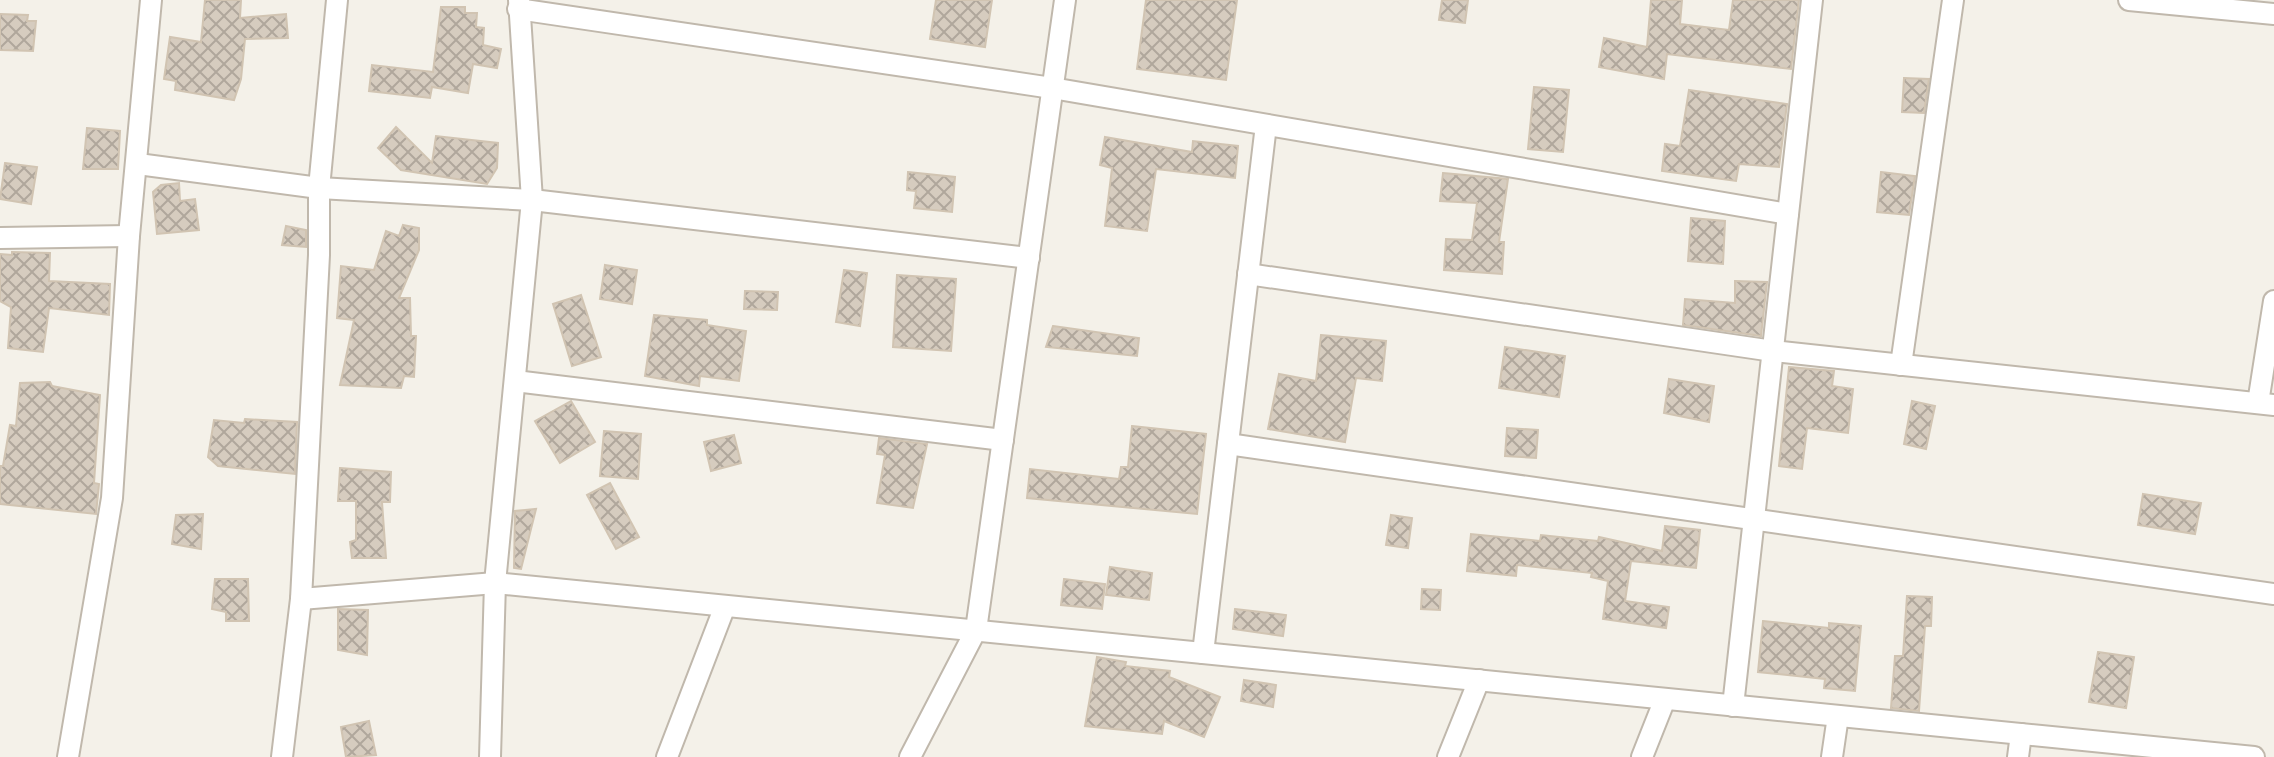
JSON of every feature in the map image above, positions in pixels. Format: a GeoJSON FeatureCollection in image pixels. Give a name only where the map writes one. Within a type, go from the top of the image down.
{"type":"FeatureCollection","features":[{"type":"Feature","properties":{"kind":"street"},"geometry":{"type":"LineString","coordinates":[[68,757],[112,498],[129,236],[151,0]]}},
{"type":"Feature","properties":{"kind":"street"},"geometry":{"type":"LineString","coordinates":[[282,757],[301,599],[319,255],[319,188],[337,0]]}},
{"type":"Feature","properties":{"kind":"street"},"geometry":{"type":"LineString","coordinates":[[910,757],[976,630],[1065,0]]}},
{"type":"Feature","properties":{"kind":"street"},"geometry":{"type":"LineString","coordinates":[[1733,706],[1812,0]]}},
{"type":"Feature","properties":{"kind":"street"},"geometry":{"type":"LineString","coordinates":[[1901,365],[1953,0]]}},
{"type":"Feature","properties":{"kind":"street"},"geometry":{"type":"LineString","coordinates":[[2129,0],[2274,14]]}},
{"type":"Feature","properties":{"kind":"street"},"geometry":{"type":"LineString","coordinates":[[490,757],[495,583],[532,200],[518,4],[1052,88],[1788,214]]}},
{"type":"Feature","properties":{"kind":"street"},"geometry":{"type":"LineString","coordinates":[[1203,653],[1266,125]]}},
{"type":"Feature","properties":{"kind":"street"},"geometry":{"type":"LineString","coordinates":[[138,164],[319,188],[532,200],[1029,258]]}},
{"type":"Feature","properties":{"kind":"street"},"geometry":{"type":"LineString","coordinates":[[0,238],[129,236]]}},
{"type":"Feature","properties":{"kind":"street"},"geometry":{"type":"LineString","coordinates":[[1248,274],[1773,351],[2266,404],[2274,301]]}},
{"type":"Feature","properties":{"kind":"street"},"geometry":{"type":"LineString","coordinates":[[515,381],[1003,440]]}},
{"type":"Feature","properties":{"kind":"street"},"geometry":{"type":"LineString","coordinates":[[1228,444],[2274,594]]}},
{"type":"Feature","properties":{"kind":"street"},"geometry":{"type":"LineString","coordinates":[[301,599],[495,583],[2254,757]]}},
{"type":"Feature","properties":{"kind":"street"},"geometry":{"type":"LineString","coordinates":[[667,757],[725,606]]}},
{"type":"Feature","properties":{"kind":"street"},"geometry":{"type":"LineString","coordinates":[[1448,757],[1479,680]]}},
{"type":"Feature","properties":{"kind":"street"},"geometry":{"type":"LineString","coordinates":[[1642,757],[1665,699]]}},
{"type":"Feature","properties":{"kind":"street"},"geometry":{"type":"LineString","coordinates":[[1832,757],[1838,716]]}},
{"type":"Feature","properties":{"kind":"street"},"geometry":{"type":"LineString","coordinates":[[2018,757],[2021,734]]}},
{"type":"Feature","properties":{"kind":"building"},"geometry":{"type":"Polygon","coordinates":[[[205,0],[241,0],[240,18],[286,14],[288,38],[245,39],[241,79],[234,100],[175,90],[176,81],[164,79],[170,37],[201,42],[205,0]]]}},
{"type":"Feature","properties":{"kind":"building"},"geometry":{"type":"Polygon","coordinates":[[[936,0],[992,0],[985,47],[930,39],[936,0]]]}},
{"type":"Feature","properties":{"kind":"building"},"geometry":{"type":"Polygon","coordinates":[[[1146,0],[1237,0],[1226,80],[1137,69],[1146,0]]]}},
{"type":"Feature","properties":{"kind":"building"},"geometry":{"type":"Polygon","coordinates":[[[1442,0],[1468,0],[1465,23],[1439,20],[1442,0]]]}},
{"type":"Feature","properties":{"kind":"building"},"geometry":{"type":"Polygon","coordinates":[[[1651,0],[1682,0],[1680,24],[1729,30],[1733,0],[1799,0],[1791,69],[1667,54],[1664,79],[1599,67],[1604,38],[1647,47],[1651,0]]]}},
{"type":"Feature","properties":{"kind":"building"},"geometry":{"type":"Polygon","coordinates":[[[441,7],[465,7],[465,13],[477,13],[476,27],[484,28],[483,45],[501,49],[497,68],[473,64],[468,93],[432,87],[430,98],[369,91],[372,65],[433,72],[441,7]]]}},
{"type":"Feature","properties":{"kind":"building"},"geometry":{"type":"Polygon","coordinates":[[[0,14],[28,15],[27,21],[36,21],[33,51],[0,50],[0,14]]]}},
{"type":"Feature","properties":{"kind":"building"},"geometry":{"type":"Polygon","coordinates":[[[1904,78],[1929,79],[1924,113],[1902,112],[1904,78]]]}},
{"type":"Feature","properties":{"kind":"building"},"geometry":{"type":"Polygon","coordinates":[[[1534,87],[1569,90],[1563,152],[1528,149],[1534,87]]]}},
{"type":"Feature","properties":{"kind":"building"},"geometry":{"type":"Polygon","coordinates":[[[1689,90],[1787,104],[1779,167],[1739,164],[1736,181],[1662,171],[1665,144],[1680,146],[1689,90]]]}},
{"type":"Feature","properties":{"kind":"building"},"geometry":{"type":"Polygon","coordinates":[[[396,127],[432,163],[436,136],[498,143],[497,168],[487,184],[401,170],[378,148],[396,127]]]}},
{"type":"Feature","properties":{"kind":"building"},"geometry":{"type":"Polygon","coordinates":[[[87,128],[120,131],[118,169],[83,169],[87,128]]]}},
{"type":"Feature","properties":{"kind":"building"},"geometry":{"type":"Polygon","coordinates":[[[1105,137],[1192,152],[1193,141],[1238,146],[1235,178],[1156,169],[1147,231],[1105,226],[1112,168],[1100,165],[1105,137]]]}},
{"type":"Feature","properties":{"kind":"building"},"geometry":{"type":"Polygon","coordinates":[[[5,163],[37,167],[31,204],[0,199],[5,163]]]}},
{"type":"Feature","properties":{"kind":"building"},"geometry":{"type":"Polygon","coordinates":[[[908,172],[955,177],[952,212],[914,208],[916,191],[907,190],[908,172]]]}},
{"type":"Feature","properties":{"kind":"building"},"geometry":{"type":"Polygon","coordinates":[[[1881,172],[1915,176],[1909,215],[1877,212],[1881,172]]]}},
{"type":"Feature","properties":{"kind":"building"},"geometry":{"type":"Polygon","coordinates":[[[1443,173],[1508,179],[1499,242],[1504,242],[1502,274],[1444,270],[1446,239],[1472,240],[1477,203],[1440,201],[1443,173]]]}},
{"type":"Feature","properties":{"kind":"building"},"geometry":{"type":"Polygon","coordinates":[[[179,183],[180,201],[195,199],[199,230],[157,234],[153,192],[161,185],[179,183]]]}},
{"type":"Feature","properties":{"kind":"building"},"geometry":{"type":"Polygon","coordinates":[[[1691,218],[1725,221],[1723,264],[1688,261],[1691,218]]]}},
{"type":"Feature","properties":{"kind":"building"},"geometry":{"type":"Polygon","coordinates":[[[403,225],[419,228],[419,250],[399,298],[410,298],[411,336],[416,336],[414,377],[404,376],[401,388],[340,385],[354,320],[337,318],[341,266],[374,270],[386,231],[399,236],[403,225]]]}},
{"type":"Feature","properties":{"kind":"building"},"geometry":{"type":"Polygon","coordinates":[[[286,226],[306,230],[306,247],[282,245],[286,226]]]}},
{"type":"Feature","properties":{"kind":"building"},"geometry":{"type":"Polygon","coordinates":[[[12,252],[50,253],[49,281],[110,284],[109,315],[49,308],[43,352],[8,348],[11,307],[0,301],[0,254],[12,255],[12,252]]]}},
{"type":"Feature","properties":{"kind":"building"},"geometry":{"type":"Polygon","coordinates":[[[605,265],[637,270],[632,304],[600,299],[605,265]]]}},
{"type":"Feature","properties":{"kind":"building"},"geometry":{"type":"Polygon","coordinates":[[[844,270],[867,273],[860,326],[836,322],[844,270]]]}},
{"type":"Feature","properties":{"kind":"building"},"geometry":{"type":"Polygon","coordinates":[[[897,275],[956,279],[951,351],[893,347],[897,275]]]}},
{"type":"Feature","properties":{"kind":"building"},"geometry":{"type":"Polygon","coordinates":[[[1735,281],[1767,282],[1761,336],[1683,325],[1685,299],[1735,303],[1735,281]]]}},
{"type":"Feature","properties":{"kind":"building"},"geometry":{"type":"Polygon","coordinates":[[[745,291],[778,292],[777,310],[744,309],[745,291]]]}},
{"type":"Feature","properties":{"kind":"building"},"geometry":{"type":"Polygon","coordinates":[[[581,295],[601,357],[572,366],[553,304],[581,295]]]}},
{"type":"Feature","properties":{"kind":"building"},"geometry":{"type":"Polygon","coordinates":[[[654,315],[707,320],[707,325],[746,331],[739,381],[700,376],[699,386],[645,376],[654,315]]]}},
{"type":"Feature","properties":{"kind":"building"},"geometry":{"type":"Polygon","coordinates":[[[1053,326],[1139,338],[1137,356],[1046,347],[1053,326]]]}},
{"type":"Feature","properties":{"kind":"building"},"geometry":{"type":"Polygon","coordinates":[[[1321,335],[1386,341],[1382,381],[1356,378],[1345,442],[1268,429],[1279,374],[1316,381],[1321,335]]]}},
{"type":"Feature","properties":{"kind":"building"},"geometry":{"type":"Polygon","coordinates":[[[1505,347],[1565,356],[1559,397],[1499,388],[1505,347]]]}},
{"type":"Feature","properties":{"kind":"building"},"geometry":{"type":"Polygon","coordinates":[[[1789,367],[1834,371],[1832,386],[1853,389],[1848,433],[1807,428],[1802,469],[1779,466],[1789,367]]]}},
{"type":"Feature","properties":{"kind":"building"},"geometry":{"type":"Polygon","coordinates":[[[1669,379],[1714,386],[1709,422],[1664,413],[1669,379]]]}},
{"type":"Feature","properties":{"kind":"building"},"geometry":{"type":"Polygon","coordinates":[[[50,382],[52,386],[100,395],[94,483],[99,484],[96,514],[0,504],[0,466],[3,466],[10,425],[16,426],[20,383],[50,382]]]}},
{"type":"Feature","properties":{"kind":"building"},"geometry":{"type":"Polygon","coordinates":[[[571,401],[595,442],[560,463],[535,421],[571,401]]]}},
{"type":"Feature","properties":{"kind":"building"},"geometry":{"type":"Polygon","coordinates":[[[1912,401],[1935,406],[1926,449],[1904,444],[1912,401]]]}},
{"type":"Feature","properties":{"kind":"building"},"geometry":{"type":"Polygon","coordinates":[[[245,419],[297,422],[295,474],[218,466],[208,457],[214,420],[244,423],[245,419]]]}},
{"type":"Feature","properties":{"kind":"building"},"geometry":{"type":"Polygon","coordinates":[[[1132,426],[1206,434],[1197,514],[1027,498],[1030,469],[1119,479],[1121,467],[1128,467],[1132,426]]]}},
{"type":"Feature","properties":{"kind":"building"},"geometry":{"type":"Polygon","coordinates":[[[1507,428],[1538,430],[1536,458],[1505,456],[1507,428]]]}},
{"type":"Feature","properties":{"kind":"building"},"geometry":{"type":"Polygon","coordinates":[[[604,431],[641,434],[638,479],[600,476],[604,431]]]}},
{"type":"Feature","properties":{"kind":"building"},"geometry":{"type":"Polygon","coordinates":[[[734,435],[741,463],[711,471],[704,442],[734,435]]]}},
{"type":"Feature","properties":{"kind":"building"},"geometry":{"type":"Polygon","coordinates":[[[879,438],[927,444],[913,508],[877,503],[885,455],[877,454],[879,438]]]}},
{"type":"Feature","properties":{"kind":"building"},"geometry":{"type":"Polygon","coordinates":[[[340,468],[391,472],[390,502],[382,502],[386,558],[352,558],[350,542],[356,540],[356,501],[338,501],[340,468]]]}},
{"type":"Feature","properties":{"kind":"building"},"geometry":{"type":"Polygon","coordinates":[[[610,483],[639,537],[616,549],[587,495],[610,483]]]}},
{"type":"Feature","properties":{"kind":"building"},"geometry":{"type":"Polygon","coordinates":[[[2143,494],[2201,503],[2195,534],[2138,525],[2143,494]]]}},
{"type":"Feature","properties":{"kind":"building"},"geometry":{"type":"Polygon","coordinates":[[[536,509],[521,569],[514,568],[515,511],[536,509]]]}},
{"type":"Feature","properties":{"kind":"building"},"geometry":{"type":"Polygon","coordinates":[[[203,514],[201,549],[172,544],[176,515],[203,514]]]}},
{"type":"Feature","properties":{"kind":"building"},"geometry":{"type":"Polygon","coordinates":[[[1391,515],[1412,518],[1408,548],[1386,545],[1391,515]]]}},
{"type":"Feature","properties":{"kind":"building"},"geometry":{"type":"Polygon","coordinates":[[[1665,526],[1700,530],[1696,568],[1631,561],[1625,601],[1669,607],[1666,628],[1603,619],[1608,581],[1591,577],[1592,573],[1517,565],[1516,576],[1467,571],[1471,534],[1540,541],[1541,535],[1598,541],[1599,537],[1662,551],[1665,526]]]}},
{"type":"Feature","properties":{"kind":"building"},"geometry":{"type":"Polygon","coordinates":[[[1110,567],[1152,573],[1149,600],[1106,595],[1110,567]]]}},
{"type":"Feature","properties":{"kind":"building"},"geometry":{"type":"Polygon","coordinates":[[[215,579],[248,579],[249,621],[226,621],[226,612],[212,609],[215,579]]]}},
{"type":"Feature","properties":{"kind":"building"},"geometry":{"type":"Polygon","coordinates":[[[1064,579],[1105,584],[1102,609],[1061,605],[1064,579]]]}},
{"type":"Feature","properties":{"kind":"building"},"geometry":{"type":"Polygon","coordinates":[[[1422,589],[1441,590],[1440,610],[1421,609],[1422,589]]]}},
{"type":"Feature","properties":{"kind":"building"},"geometry":{"type":"Polygon","coordinates":[[[1907,596],[1932,597],[1931,626],[1925,626],[1919,711],[1891,708],[1895,656],[1903,656],[1907,596]]]}},
{"type":"Feature","properties":{"kind":"building"},"geometry":{"type":"Polygon","coordinates":[[[338,609],[368,610],[367,655],[338,650],[338,609]]]}},
{"type":"Feature","properties":{"kind":"building"},"geometry":{"type":"Polygon","coordinates":[[[1235,609],[1286,615],[1283,636],[1233,629],[1235,609]]]}},
{"type":"Feature","properties":{"kind":"building"},"geometry":{"type":"Polygon","coordinates":[[[1763,621],[1829,628],[1829,623],[1861,626],[1855,691],[1824,688],[1825,679],[1758,672],[1763,621]]]}},
{"type":"Feature","properties":{"kind":"building"},"geometry":{"type":"Polygon","coordinates":[[[2098,652],[2134,657],[2126,708],[2089,702],[2098,652]]]}},
{"type":"Feature","properties":{"kind":"building"},"geometry":{"type":"Polygon","coordinates":[[[1097,657],[1126,662],[1125,666],[1170,671],[1169,677],[1220,697],[1204,737],[1164,721],[1162,734],[1085,726],[1097,657]]]}},
{"type":"Feature","properties":{"kind":"building"},"geometry":{"type":"Polygon","coordinates":[[[1244,680],[1276,685],[1273,707],[1241,701],[1244,680]]]}},
{"type":"Feature","properties":{"kind":"building"},"geometry":{"type":"Polygon","coordinates":[[[369,721],[376,755],[346,757],[341,727],[369,721]]]}}]}
